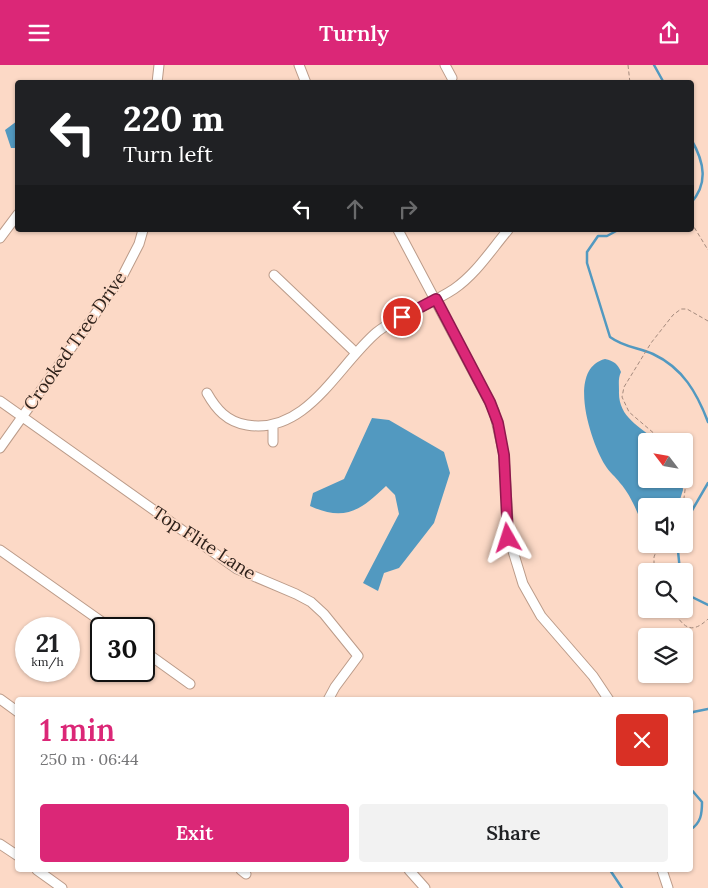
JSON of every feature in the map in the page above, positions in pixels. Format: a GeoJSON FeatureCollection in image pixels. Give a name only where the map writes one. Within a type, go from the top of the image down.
{"type":"FeatureCollection","features":[{"type":"Feature","properties":{"kind":"street"},"geometry":{"type":"LineString","coordinates":[[157,80],[159,65]]}},
{"type":"Feature","properties":{"kind":"street"},"geometry":{"type":"LineString","coordinates":[[299,65],[305,80]]}},
{"type":"Feature","properties":{"kind":"street"},"geometry":{"type":"LineString","coordinates":[[445,65],[452,78]]}},
{"type":"Feature","properties":{"kind":"street"},"geometry":{"type":"LineString","coordinates":[[0,238],[15,218]]}},
{"type":"Feature","properties":{"kind":"street","name":"Crooked Tree Drive"},"geometry":{"type":"LineString","coordinates":[[0,448],[123,275],[142,232]]}},
{"type":"Feature","properties":{"kind":"street"},"geometry":{"type":"LineString","coordinates":[[399,232],[490,402],[498,423],[504,455],[508,538],[523,584],[541,616],[593,676],[608,697]]}},
{"type":"Feature","properties":{"kind":"street"},"geometry":{"type":"LineString","coordinates":[[207,393],[214,406],[231,419],[255,426],[273,425],[293,417],[308,405],[356,353],[385,327],[461,284],[506,232]]}},
{"type":"Feature","properties":{"kind":"street"},"geometry":{"type":"LineString","coordinates":[[274,275],[356,353]]}},
{"type":"Feature","properties":{"kind":"street","name":"Top Flite Lane"},"geometry":{"type":"LineString","coordinates":[[0,401],[237,569],[296,594],[320,610],[358,656],[330,697]]}},
{"type":"Feature","properties":{"kind":"street"},"geometry":{"type":"LineString","coordinates":[[273,425],[273,442]]}},
{"type":"Feature","properties":{"kind":"street"},"geometry":{"type":"LineString","coordinates":[[0,550],[95,617]]}},
{"type":"Feature","properties":{"kind":"street"},"geometry":{"type":"LineString","coordinates":[[155,659],[190,683]]}},
{"type":"Feature","properties":{"kind":"street"},"geometry":{"type":"LineString","coordinates":[[0,699],[15,710]]}},
{"type":"Feature","properties":{"kind":"street"},"geometry":{"type":"LineString","coordinates":[[0,844],[15,854]]}},
{"type":"Feature","properties":{"kind":"street"},"geometry":{"type":"LineString","coordinates":[[39,872],[62,888]]}},
{"type":"Feature","properties":{"kind":"street"},"geometry":{"type":"LineString","coordinates":[[410,872],[425,888]]}},
{"type":"Feature","properties":{"kind":"street"},"geometry":{"type":"LineString","coordinates":[[663,872],[668,888]]}},
{"type":"Feature","properties":{"kind":"path"},"geometry":{"type":"LineString","coordinates":[[628,65],[630,80]]}},
{"type":"Feature","properties":{"kind":"path"},"geometry":{"type":"LineString","coordinates":[[694,227],[708,250]]}},
{"type":"Feature","properties":{"kind":"path"},"geometry":{"type":"LineString","coordinates":[[652,433],[632,416],[624,404],[624,387],[651,343],[673,315],[681,309],[687,309],[708,321]]}},
{"type":"Feature","properties":{"kind":"path"},"geometry":{"type":"LineString","coordinates":[[679,618],[689,628],[700,627],[708,619]]}},
{"type":"Feature","properties":{"kind":"water"},"geometry":{"type":"Polygon","coordinates":[[[15,122],[15,148],[11,148],[5,130],[15,122]]]}},
{"type":"Feature","properties":{"kind":"water"},"geometry":{"type":"Polygon","coordinates":[[[605,359],[615,363],[621,372],[619,381],[622,408],[631,420],[647,433],[638,433],[638,488],[683,488],[680,498],[638,498],[638,515],[627,492],[608,470],[599,454],[585,407],[584,391],[587,377],[593,365],[605,359]]]}},
{"type":"Feature","properties":{"kind":"water"},"geometry":{"type":"Polygon","coordinates":[[[372,418],[389,420],[444,452],[450,473],[434,523],[399,568],[384,573],[378,591],[363,583],[399,514],[395,495],[386,486],[360,507],[343,513],[322,511],[310,506],[313,493],[344,479],[372,418]]]}},
{"type":"Feature","properties":{"kind":"waterway"},"geometry":{"type":"LineString","coordinates":[[654,65],[662,80]]}},
{"type":"Feature","properties":{"kind":"waterway"},"geometry":{"type":"LineString","coordinates":[[694,144],[703,173],[700,188],[694,199]]}},
{"type":"Feature","properties":{"kind":"waterway"},"geometry":{"type":"LineString","coordinates":[[614,232],[607,236],[598,236],[587,252],[587,263],[610,337],[621,343],[653,354],[673,366],[694,391],[708,422]]}},
{"type":"Feature","properties":{"kind":"waterway"},"geometry":{"type":"LineString","coordinates":[[693,509],[708,483]]}},
{"type":"Feature","properties":{"kind":"waterway"},"geometry":{"type":"LineString","coordinates":[[678,553],[679,563]]}},
{"type":"Feature","properties":{"kind":"waterway"},"geometry":{"type":"LineString","coordinates":[[693,598],[708,605]]}},
{"type":"Feature","properties":{"kind":"waterway"},"geometry":{"type":"LineString","coordinates":[[693,712],[708,709]]}},
{"type":"Feature","properties":{"kind":"waterway"},"geometry":{"type":"LineString","coordinates":[[693,792],[702,802],[700,818],[693,827]]}},
{"type":"Feature","properties":{"kind":"waterway"},"geometry":{"type":"LineString","coordinates":[[611,872],[622,888]]}},
{"type":"Feature","properties":{"kind":"route"},"geometry":{"type":"LineString","coordinates":[[402,317],[436,299],[490,402],[498,423],[504,455],[508,538]]}}]}
